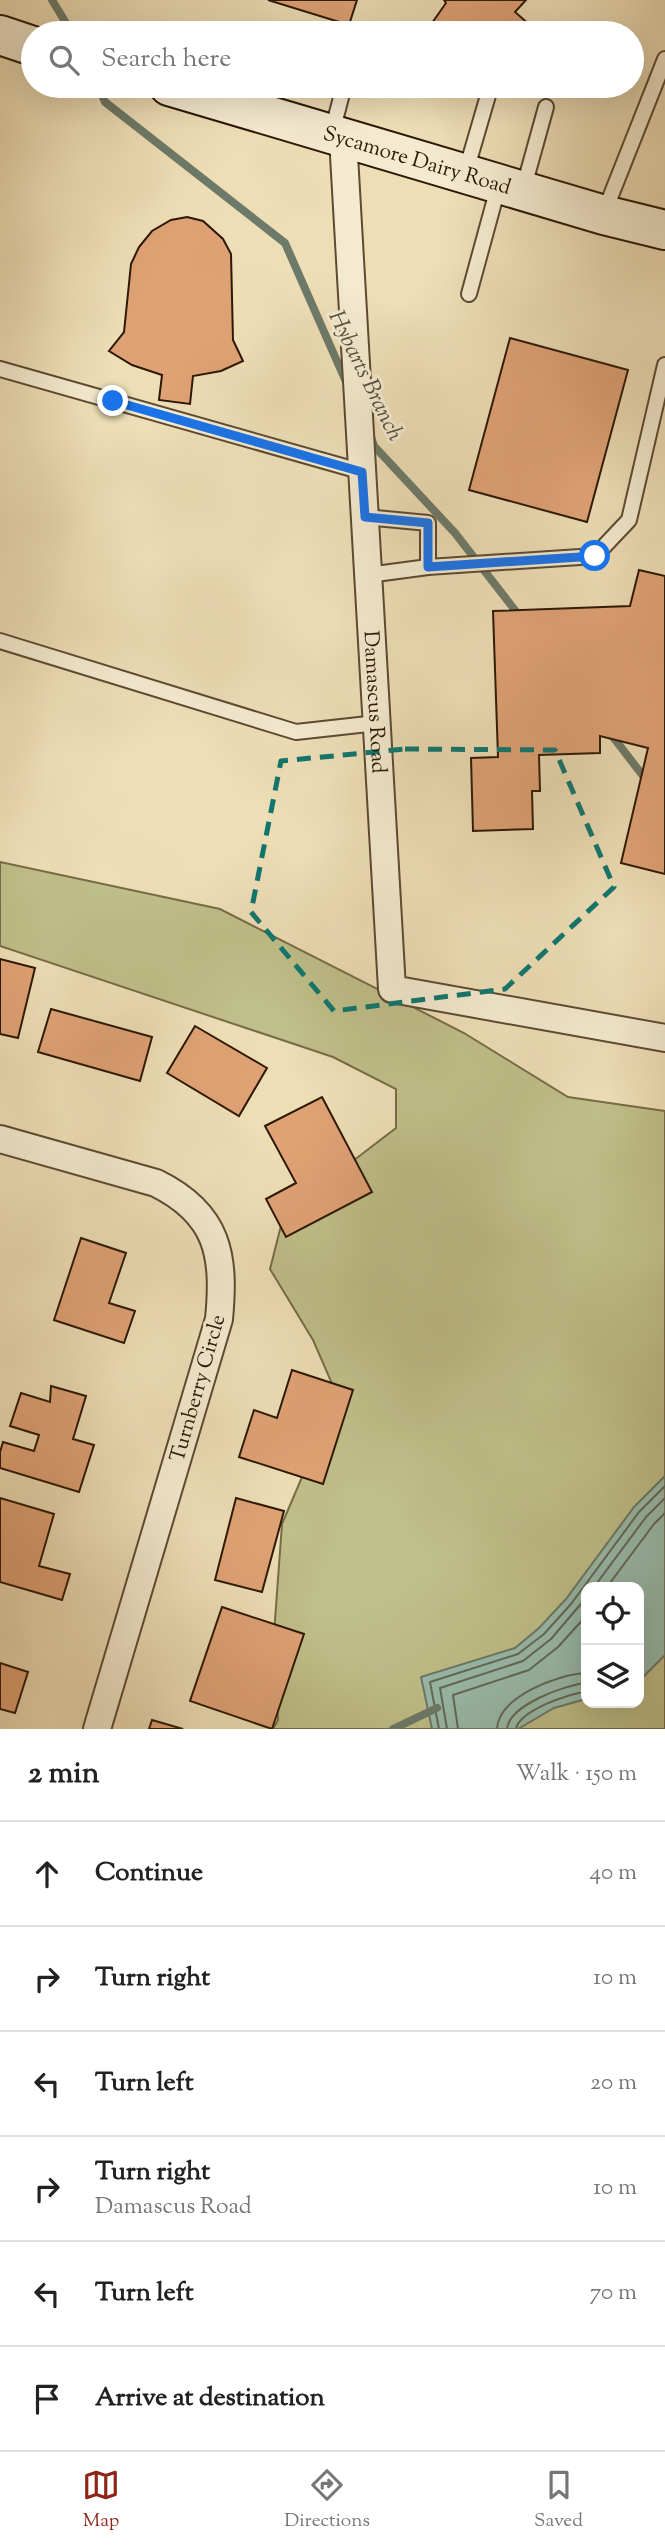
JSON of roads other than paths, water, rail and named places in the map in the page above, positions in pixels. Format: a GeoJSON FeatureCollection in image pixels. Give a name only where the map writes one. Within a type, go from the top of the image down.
{"type":"FeatureCollection","features":[{"type":"Feature","properties":{"kind":"main road"},"geometry":{"type":"LineString","coordinates":[[0,35],[21,42]]}},
{"type":"Feature","properties":{"kind":"main road","name":"Sycamore Dairy Road"},"geometry":{"type":"LineString","coordinates":[[209,98],[604,215],[665,230]]}},
{"type":"Feature","properties":{"kind":"street","name":"Damascus Road"},"geometry":{"type":"LineString","coordinates":[[337,136],[365,517],[392,989],[665,1038]]}},
{"type":"Feature","properties":{"kind":"street","name":"Turnberry Circle"},"geometry":{"type":"LineString","coordinates":[[0,1139],[156,1183],[173,1191],[187,1202],[209,1231],[217,1247],[221,1265],[219,1319],[97,1729]]}},
{"type":"Feature","properties":{"kind":"lane"},"geometry":{"type":"LineString","coordinates":[[604,215],[665,59]]}},
{"type":"Feature","properties":{"kind":"lane"},"geometry":{"type":"LineString","coordinates":[[337,136],[342,98]]}},
{"type":"Feature","properties":{"kind":"lane"},"geometry":{"type":"LineString","coordinates":[[469,294],[496,183],[489,98]]}},
{"type":"Feature","properties":{"kind":"lane"},"geometry":{"type":"LineString","coordinates":[[496,183],[546,107]]}},
{"type":"Feature","properties":{"kind":"lane"},"geometry":{"type":"LineString","coordinates":[[368,575],[428,567],[595,556],[629,520],[663,383],[665,365]]}},
{"type":"Feature","properties":{"kind":"lane"},"geometry":{"type":"LineString","coordinates":[[0,369],[362,472]]}},
{"type":"Feature","properties":{"kind":"lane"},"geometry":{"type":"LineString","coordinates":[[365,517],[428,523],[428,567]]}},
{"type":"Feature","properties":{"kind":"lane"},"geometry":{"type":"LineString","coordinates":[[0,641],[296,732],[377,723]]}},
{"type":"Feature","properties":{"kind":"water"},"geometry":{"type":"Polygon","coordinates":[[[665,1476],[665,1655],[644,1676],[644,1582],[581,1582],[581,1700],[554,1708],[518,1729],[432,1729],[421,1677],[515,1648],[539,1628],[566,1599],[634,1507],[665,1476]]]}},
{"type":"Feature","properties":{"kind":"waterway","name":"Hybarts Branch"},"geometry":{"type":"LineString","coordinates":[[52,0],[65,21]]}},
{"type":"Feature","properties":{"kind":"waterway","name":"Hybarts Branch"},"geometry":{"type":"LineString","coordinates":[[103,98],[285,243],[347,384]]}},
{"type":"Feature","properties":{"kind":"waterway","name":"Hybarts Branch"},"geometry":{"type":"LineString","coordinates":[[371,437],[374,446],[455,533],[521,618]]}},
{"type":"Feature","properties":{"kind":"waterway","name":"Hybarts Branch"},"geometry":{"type":"LineString","coordinates":[[610,733],[647,781]]}},
{"type":"Feature","properties":{"kind":"waterway"},"geometry":{"type":"LineString","coordinates":[[393,1729],[437,1708]]}}]}
